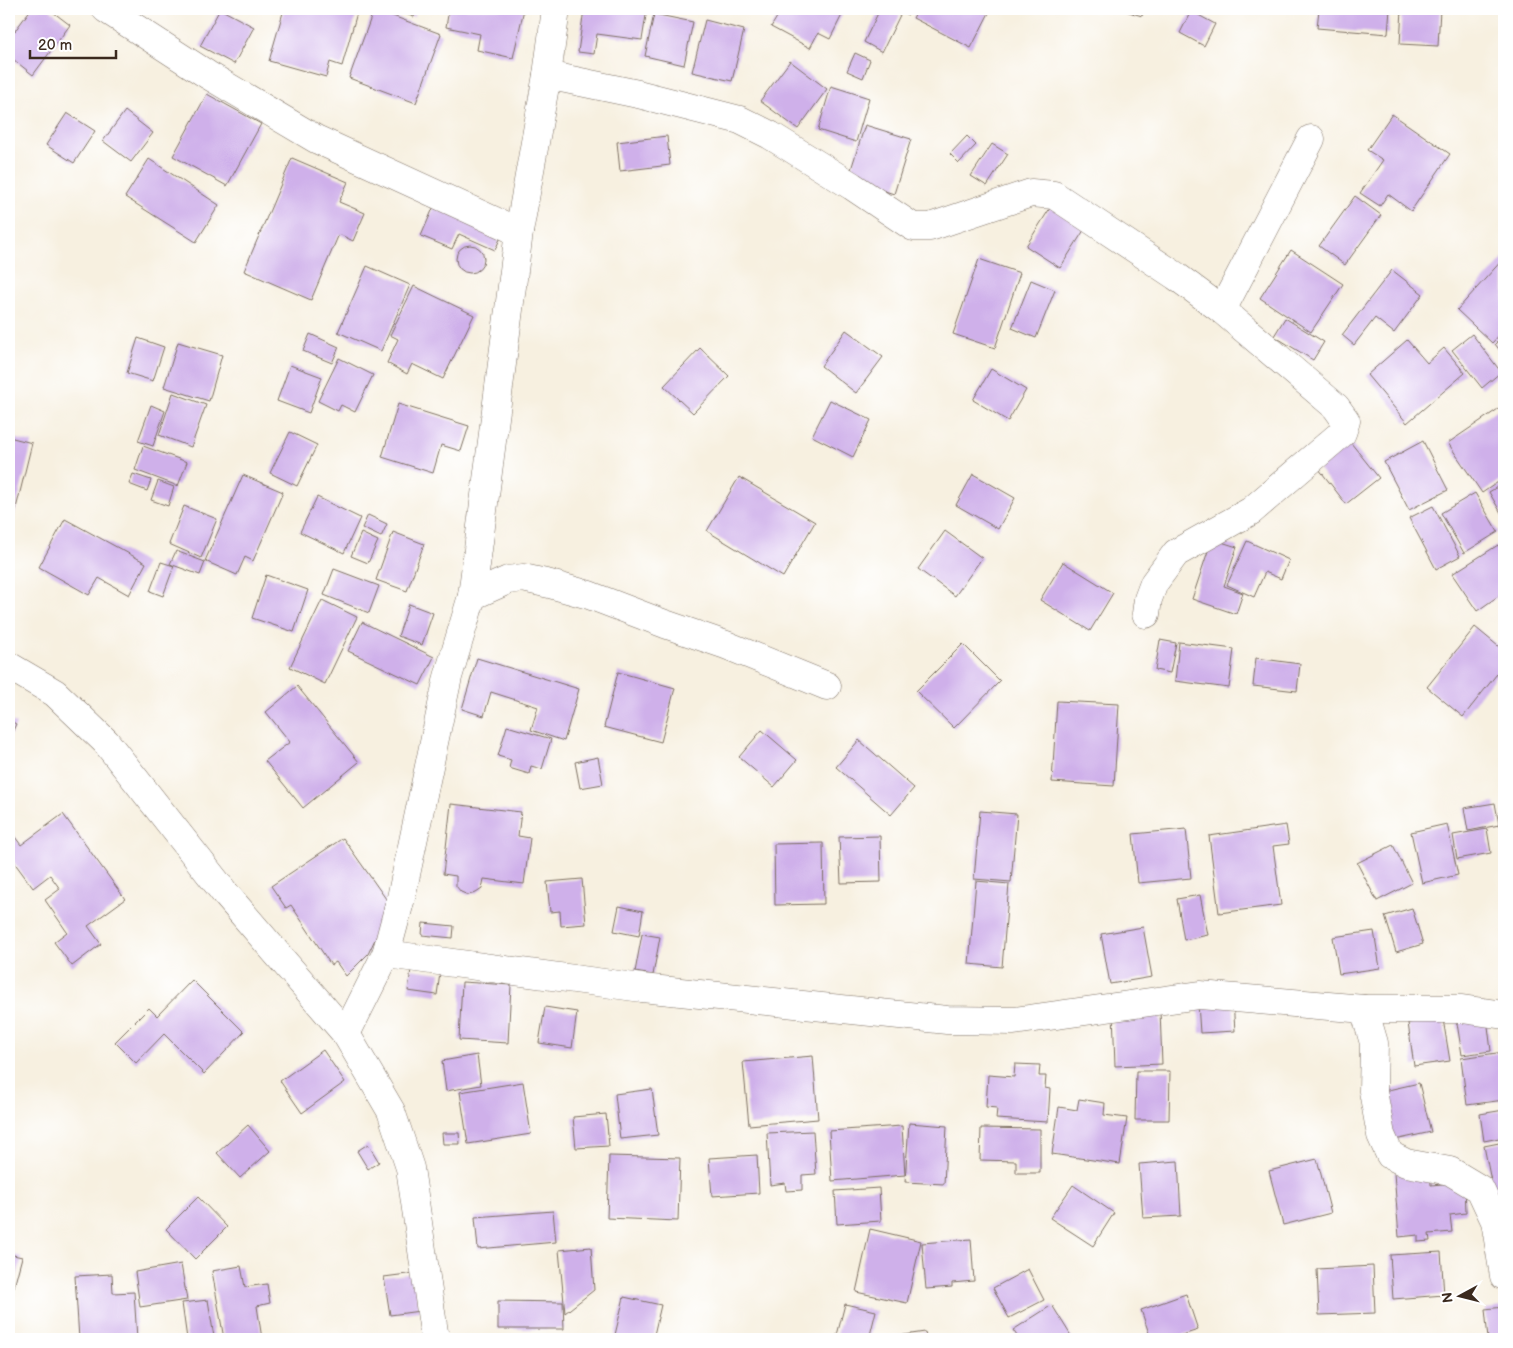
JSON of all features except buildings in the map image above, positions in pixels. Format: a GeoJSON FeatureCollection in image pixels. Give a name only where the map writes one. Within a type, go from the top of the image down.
{"type":"FeatureCollection","features":[{"type":"Feature","properties":{"kind":"street"},"geometry":{"type":"LineString","coordinates":[[106,9],[208,75],[316,140],[518,232]]}},
{"type":"Feature","properties":{"kind":"street"},"geometry":{"type":"LineString","coordinates":[[346,1034],[386,954],[401,898],[448,678],[472,596],[518,232],[556,9]]}},
{"type":"Feature","properties":{"kind":"street"},"geometry":{"type":"LineString","coordinates":[[546,75],[638,94],[740,120],[770,135],[844,180],[913,227],[930,227],[1031,192],[1054,195],[1176,276],[1222,310],[1336,407],[1346,421],[1342,433],[1251,510],[1176,553],[1154,582],[1148,599],[1146,614]]}},
{"type":"Feature","properties":{"kind":"street"},"geometry":{"type":"LineString","coordinates":[[1222,310],[1311,139]]}},
{"type":"Feature","properties":{"kind":"street"},"geometry":{"type":"LineString","coordinates":[[472,596],[508,580],[523,578],[550,584],[590,595],[726,645],[827,686]]}},
{"type":"Feature","properties":{"kind":"street"},"geometry":{"type":"LineString","coordinates":[[9,666],[54,693],[106,742],[224,892],[346,1034],[391,1111],[410,1168],[436,1339]]}},
{"type":"Feature","properties":{"kind":"street"},"geometry":{"type":"LineString","coordinates":[[386,954],[642,988],[947,1020],[1014,1021],[1200,995],[1364,1009],[1462,1009],[1504,1015]]}},
{"type":"Feature","properties":{"kind":"street"},"geometry":{"type":"LineString","coordinates":[[1364,1009],[1374,1043],[1373,1091],[1381,1135],[1390,1155],[1406,1163],[1450,1171],[1480,1189],[1495,1221],[1504,1276]]}}]}
